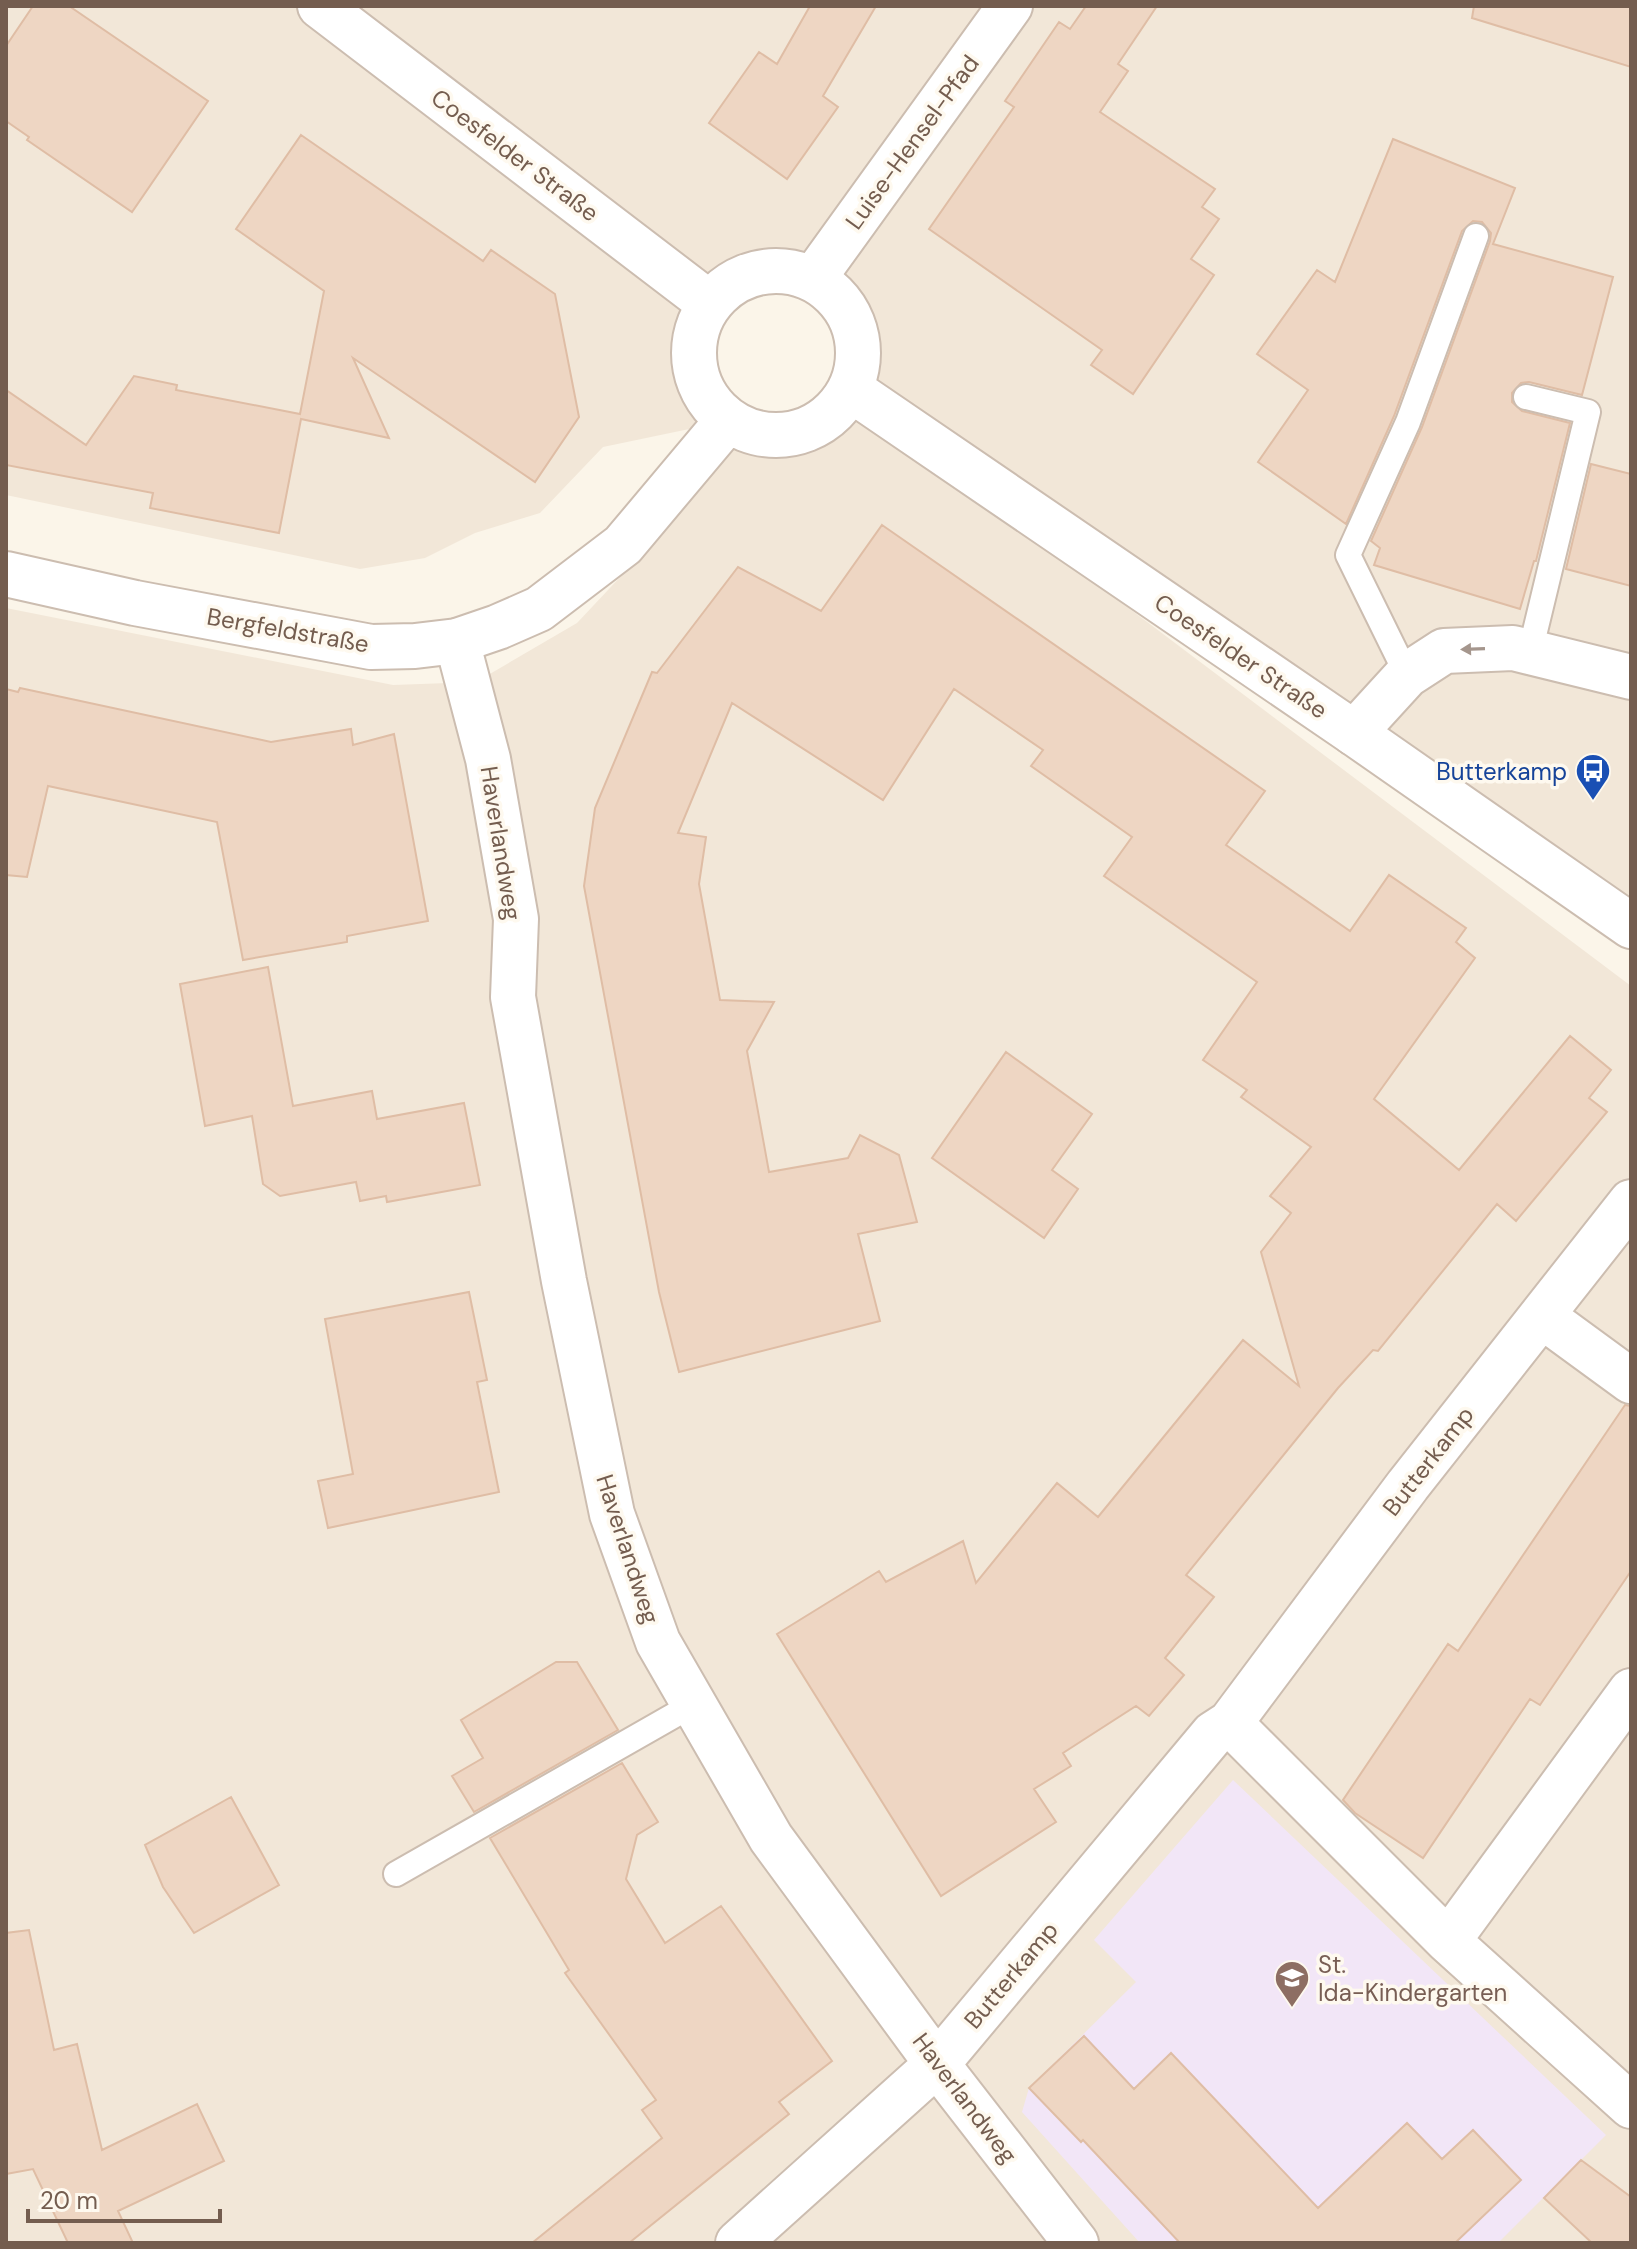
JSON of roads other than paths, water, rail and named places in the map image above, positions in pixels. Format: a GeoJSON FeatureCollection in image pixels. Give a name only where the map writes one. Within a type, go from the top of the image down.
{"type":"FeatureCollection","features":[{"type":"Feature","properties":{"kind":"street","name":"Coesfelder Straße"},"geometry":{"type":"LineString","coordinates":[[320,6],[709,303]]}},
{"type":"Feature","properties":{"kind":"street","name":"Luise-Hensel-Pfad"},"geometry":{"type":"LineString","coordinates":[[813,279],[1010,6]]}},
{"type":"Feature","properties":{"kind":"street"},"geometry":{"type":"LineString","coordinates":[[768,270],[791,272],[813,279],[834,294],[849,315],[857,339],[857,364],[850,389],[836,409],[818,424],[796,433],[772,436],[749,431],[728,420],[709,402],[698,379],[693,352],[697,326],[709,303],[725,287],[745,276],[768,270]]}},
{"type":"Feature","properties":{"kind":"street","name":"Coesfelder Straße"},"geometry":{"type":"LineString","coordinates":[[850,389],[1631,926]]}},
{"type":"Feature","properties":{"kind":"street","name":"Bergfeldstraße"},"geometry":{"type":"LineString","coordinates":[[6,574],[135,603],[371,647],[457,641],[539,609],[623,545],[728,420]]}},
{"type":"Feature","properties":{"kind":"street","name":"Haverlandweg"},"geometry":{"type":"LineString","coordinates":[[457,641],[488,759],[516,919],[513,997],[564,1281],[612,1514],[658,1642],[771,1838],[937,2064],[1076,2243]]}},
{"type":"Feature","properties":{"kind":"street"},"geometry":{"type":"LineString","coordinates":[[1354,733],[1407,675],[1444,651],[1513,648],[1631,677]]}},
{"type":"Feature","properties":{"kind":"street","name":"Butterkamp"},"geometry":{"type":"LineString","coordinates":[[738,2243],[937,2064],[1213,1734],[1230,1723],[1408,1485],[1631,1202]]}},
{"type":"Feature","properties":{"kind":"street"},"geometry":{"type":"LineString","coordinates":[[1542,1316],[1631,1381]]}},
{"type":"Feature","properties":{"kind":"street"},"geometry":{"type":"LineString","coordinates":[[1448,1941],[1631,1691]]}},
{"type":"Feature","properties":{"kind":"street"},"geometry":{"type":"LineString","coordinates":[[1230,1723],[1448,1941],[1631,2106]]}},
{"type":"Feature","properties":{"kind":"lane"},"geometry":{"type":"LineString","coordinates":[[1407,675],[1348,555],[1408,422],[1476,236]]}},
{"type":"Feature","properties":{"kind":"lane"},"geometry":{"type":"LineString","coordinates":[[1526,397],[1588,412],[1530,652]]}},
{"type":"Feature","properties":{"kind":"lane"},"geometry":{"type":"LineString","coordinates":[[396,1874],[694,1704]]}},
{"type":"Feature","properties":{"kind":"place","name":"Butterkamp"},"geometry":{"type":"Point","coordinates":[1593,802]}},
{"type":"Feature","properties":{"kind":"place","name":"St. Ida-Kindergarten"},"geometry":{"type":"Point","coordinates":[1292,2009]}}]}
